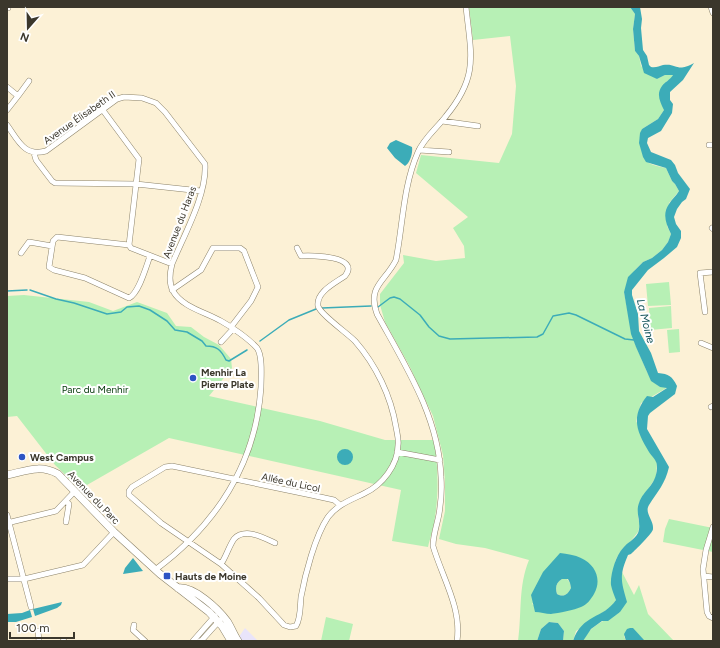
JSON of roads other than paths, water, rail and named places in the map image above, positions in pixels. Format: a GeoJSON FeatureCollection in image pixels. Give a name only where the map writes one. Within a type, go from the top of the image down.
{"type":"FeatureCollection","features":[{"type":"Feature","properties":{"kind":"street"},"geometry":{"type":"LineString","coordinates":[[457,641],[458,617],[433,547],[433,537],[441,500],[440,460],[434,433],[422,400],[400,355],[377,314],[373,304],[373,295],[377,287],[392,269],[396,260],[407,191],[419,150],[423,143],[457,103],[469,76],[471,54],[466,7]]}},
{"type":"Feature","properties":{"kind":"street"},"geometry":{"type":"LineString","coordinates":[[711,7],[713,13]]}},
{"type":"Feature","properties":{"kind":"street"},"geometry":{"type":"LineString","coordinates":[[7,110],[30,81]]}},
{"type":"Feature","properties":{"kind":"street"},"geometry":{"type":"LineString","coordinates":[[7,87],[18,96]]}},
{"type":"Feature","properties":{"kind":"street","name":"Avenue Élisabeth II"},"geometry":{"type":"LineString","coordinates":[[34,153],[46,151],[117,98],[124,96],[134,97]]}},
{"type":"Feature","properties":{"kind":"street","name":"Avenue du Haras"},"geometry":{"type":"LineString","coordinates":[[134,97],[156,103],[165,112],[205,164],[201,192],[190,223],[172,264],[170,281],[172,290]]}},
{"type":"Feature","properties":{"kind":"street"},"geometry":{"type":"LineString","coordinates":[[102,109],[139,159],[129,245]]}},
{"type":"Feature","properties":{"kind":"street"},"geometry":{"type":"LineString","coordinates":[[442,121],[478,126]]}},
{"type":"Feature","properties":{"kind":"street"},"geometry":{"type":"LineString","coordinates":[[7,125],[22,145],[34,153],[36,160],[55,183],[136,184],[201,192]]}},
{"type":"Feature","properties":{"kind":"street"},"geometry":{"type":"LineString","coordinates":[[419,150],[450,152]]}},
{"type":"Feature","properties":{"kind":"street"},"geometry":{"type":"LineString","coordinates":[[150,256],[133,296],[128,298],[85,278],[54,270],[49,267],[53,241],[57,237],[129,245],[131,248],[172,264]]}},
{"type":"Feature","properties":{"kind":"street"},"geometry":{"type":"LineString","coordinates":[[21,253],[29,242],[52,246]]}},
{"type":"Feature","properties":{"kind":"street"},"geometry":{"type":"LineString","coordinates":[[155,570],[188,542],[206,524],[236,480],[248,451],[258,415],[261,374],[260,354],[257,349],[232,328],[187,305],[178,298],[172,290],[201,270],[213,248],[240,248],[244,251],[258,287],[251,301],[232,328],[221,342]]}},
{"type":"Feature","properties":{"kind":"street"},"geometry":{"type":"LineString","coordinates":[[188,542],[221,564],[259,598],[284,625],[290,627],[296,626],[298,623],[304,584],[318,538],[328,517],[340,505],[375,488],[389,472],[397,452],[398,446],[394,414],[381,380],[366,355],[355,342],[323,314],[318,307],[318,300],[321,295],[345,276],[349,268],[348,265],[346,262],[339,260],[309,255],[301,256],[297,248]]}},
{"type":"Feature","properties":{"kind":"street"},"geometry":{"type":"LineString","coordinates":[[705,312],[700,273],[713,272]]}},
{"type":"Feature","properties":{"kind":"street"},"geometry":{"type":"LineString","coordinates":[[700,343],[713,348]]}},
{"type":"Feature","properties":{"kind":"street"},"geometry":{"type":"LineString","coordinates":[[397,452],[440,460]]}},
{"type":"Feature","properties":{"kind":"street","name":"Allée du Licol"},"geometry":{"type":"LineString","coordinates":[[188,542],[161,523],[140,505],[130,495],[129,490],[165,467],[172,466],[334,500],[340,505]]}},
{"type":"Feature","properties":{"kind":"street","name":"Avenue du Parc"},"geometry":{"type":"LineString","coordinates":[[7,475],[36,468],[50,470],[58,474],[114,532],[155,570],[219,617]]}},
{"type":"Feature","properties":{"kind":"street"},"geometry":{"type":"LineString","coordinates":[[8,523],[56,511],[75,491]]}},
{"type":"Feature","properties":{"kind":"street"},"geometry":{"type":"LineString","coordinates":[[66,501],[69,504],[66,522]]}},
{"type":"Feature","properties":{"kind":"street"},"geometry":{"type":"LineString","coordinates":[[7,515],[31,607]]}},
{"type":"Feature","properties":{"kind":"street"},"geometry":{"type":"LineString","coordinates":[[713,528],[703,568],[707,612],[709,616],[713,618]]}},
{"type":"Feature","properties":{"kind":"street"},"geometry":{"type":"LineString","coordinates":[[7,579],[24,579],[83,565],[114,532]]}},
{"type":"Feature","properties":{"kind":"street"},"geometry":{"type":"LineString","coordinates":[[221,564],[235,539],[242,534],[257,536],[275,543]]}},
{"type":"Feature","properties":{"kind":"street"},"geometry":{"type":"LineString","coordinates":[[704,576],[713,578]]}},
{"type":"Feature","properties":{"kind":"street"},"geometry":{"type":"LineString","coordinates":[[193,641],[219,617]]}},
{"type":"Feature","properties":{"kind":"street"},"geometry":{"type":"LineString","coordinates":[[200,641],[219,617]]}},
{"type":"Feature","properties":{"kind":"street"},"geometry":{"type":"LineString","coordinates":[[219,617],[231,641]]}},
{"type":"Feature","properties":{"kind":"street"},"geometry":{"type":"LineString","coordinates":[[219,617],[238,641]]}},
{"type":"Feature","properties":{"kind":"street"},"geometry":{"type":"LineString","coordinates":[[134,625],[133,630],[145,641]]}},
{"type":"Feature","properties":{"kind":"street"},"geometry":{"type":"LineString","coordinates":[[38,630],[39,641]]}},
{"type":"Feature","properties":{"kind":"water"},"geometry":{"type":"Polygon","coordinates":[[[630,7],[640,7],[643,50],[651,67],[672,65],[680,68],[694,63],[683,80],[670,92],[670,100],[673,104],[672,113],[661,131],[648,138],[647,143],[651,152],[671,160],[678,173],[690,189],[686,199],[677,209],[674,217],[676,224],[681,231],[681,238],[677,247],[648,270],[632,290],[632,295],[638,314],[639,331],[651,353],[658,373],[670,376],[677,386],[675,394],[648,416],[647,429],[669,467],[663,483],[648,508],[648,514],[653,529],[647,538],[631,554],[628,555],[623,568],[622,583],[627,602],[620,612],[608,621],[602,621],[591,629],[583,641],[573,641],[577,632],[587,621],[605,611],[616,600],[611,585],[611,576],[614,565],[620,551],[638,533],[639,503],[652,483],[657,468],[657,463],[641,438],[637,424],[638,411],[647,396],[653,397],[667,388],[660,387],[651,381],[631,334],[624,292],[628,277],[643,262],[652,258],[662,250],[668,242],[671,234],[666,223],[665,215],[669,204],[679,191],[666,168],[646,162],[639,143],[642,129],[658,119],[664,110],[660,101],[659,92],[662,86],[673,75],[665,75],[657,79],[644,73],[639,56],[635,51],[633,29],[635,14],[630,7]]]}},
{"type":"Feature","properties":{"kind":"water"},"geometry":{"type":"Polygon","coordinates":[[[396,140],[412,147],[411,158],[405,166],[395,158],[387,148],[390,143],[396,140]]]}},
{"type":"Feature","properties":{"kind":"water"},"geometry":{"type":"Polygon","coordinates":[[[345,449],[352,454],[353,457],[348,464],[345,465],[338,460],[337,457],[342,450],[345,449]]]}},
{"type":"Feature","properties":{"kind":"water"},"geometry":{"type":"Polygon","coordinates":[[[560,553],[576,556],[586,561],[594,569],[597,578],[596,589],[589,602],[578,608],[551,614],[535,612],[531,595],[543,572],[560,553]],[[562,579],[558,582],[556,587],[557,594],[566,595],[569,592],[571,588],[568,579],[562,579]]]}},
{"type":"Feature","properties":{"kind":"water"},"geometry":{"type":"Polygon","coordinates":[[[133,558],[143,571],[123,574],[125,568],[133,558]]]}},
{"type":"Feature","properties":{"kind":"water"},"geometry":{"type":"Polygon","coordinates":[[[62,602],[57,608],[35,616],[33,609],[62,602]]]}},
{"type":"Feature","properties":{"kind":"water"},"geometry":{"type":"Polygon","coordinates":[[[30,610],[32,617],[16,622],[7,622],[7,614],[22,613],[30,610]]]}},
{"type":"Feature","properties":{"kind":"water"},"geometry":{"type":"Polygon","coordinates":[[[549,622],[558,623],[564,631],[563,641],[537,641],[541,629],[549,622]]]}},
{"type":"Feature","properties":{"kind":"water"},"geometry":{"type":"Polygon","coordinates":[[[633,628],[645,641],[626,641],[624,634],[627,629],[633,628]]]}},
{"type":"Feature","properties":{"kind":"waterway"},"geometry":{"type":"LineString","coordinates":[[7,291],[27,290]]}},
{"type":"Feature","properties":{"kind":"waterway"},"geometry":{"type":"LineString","coordinates":[[30,290],[107,314],[121,312],[127,307],[139,306],[150,310],[167,321],[175,330],[187,332],[202,341],[206,346],[218,349],[226,360],[229,361],[247,350]]}},
{"type":"Feature","properties":{"kind":"waterway"},"geometry":{"type":"LineString","coordinates":[[378,307],[390,298],[394,297],[400,299],[420,315],[429,327],[439,336],[450,339],[537,337],[543,334],[553,316],[569,313],[625,339],[634,340]]}},
{"type":"Feature","properties":{"kind":"waterway"},"geometry":{"type":"LineString","coordinates":[[322,308],[371,306]]}},
{"type":"Feature","properties":{"kind":"waterway"},"geometry":{"type":"LineString","coordinates":[[260,341],[289,320],[316,309]]}},
{"type":"Feature","properties":{"kind":"place","name":"Menhir La Pierre Plate"},"geometry":{"type":"Point","coordinates":[193,378]}},
{"type":"Feature","properties":{"kind":"place","name":"West Campus"},"geometry":{"type":"Point","coordinates":[22,457]}},
{"type":"Feature","properties":{"kind":"place","name":"Hauts de Moine"},"geometry":{"type":"Point","coordinates":[167,576]}},
{"type":"Feature","properties":{"kind":"water label","name":"La Moine"},"geometry":{"type":"Point","coordinates":[646,321]}},
{"type":"Feature","properties":{"kind":"park label","name":"Parc du Menhir"},"geometry":{"type":"Point","coordinates":[95,389]}}]}
